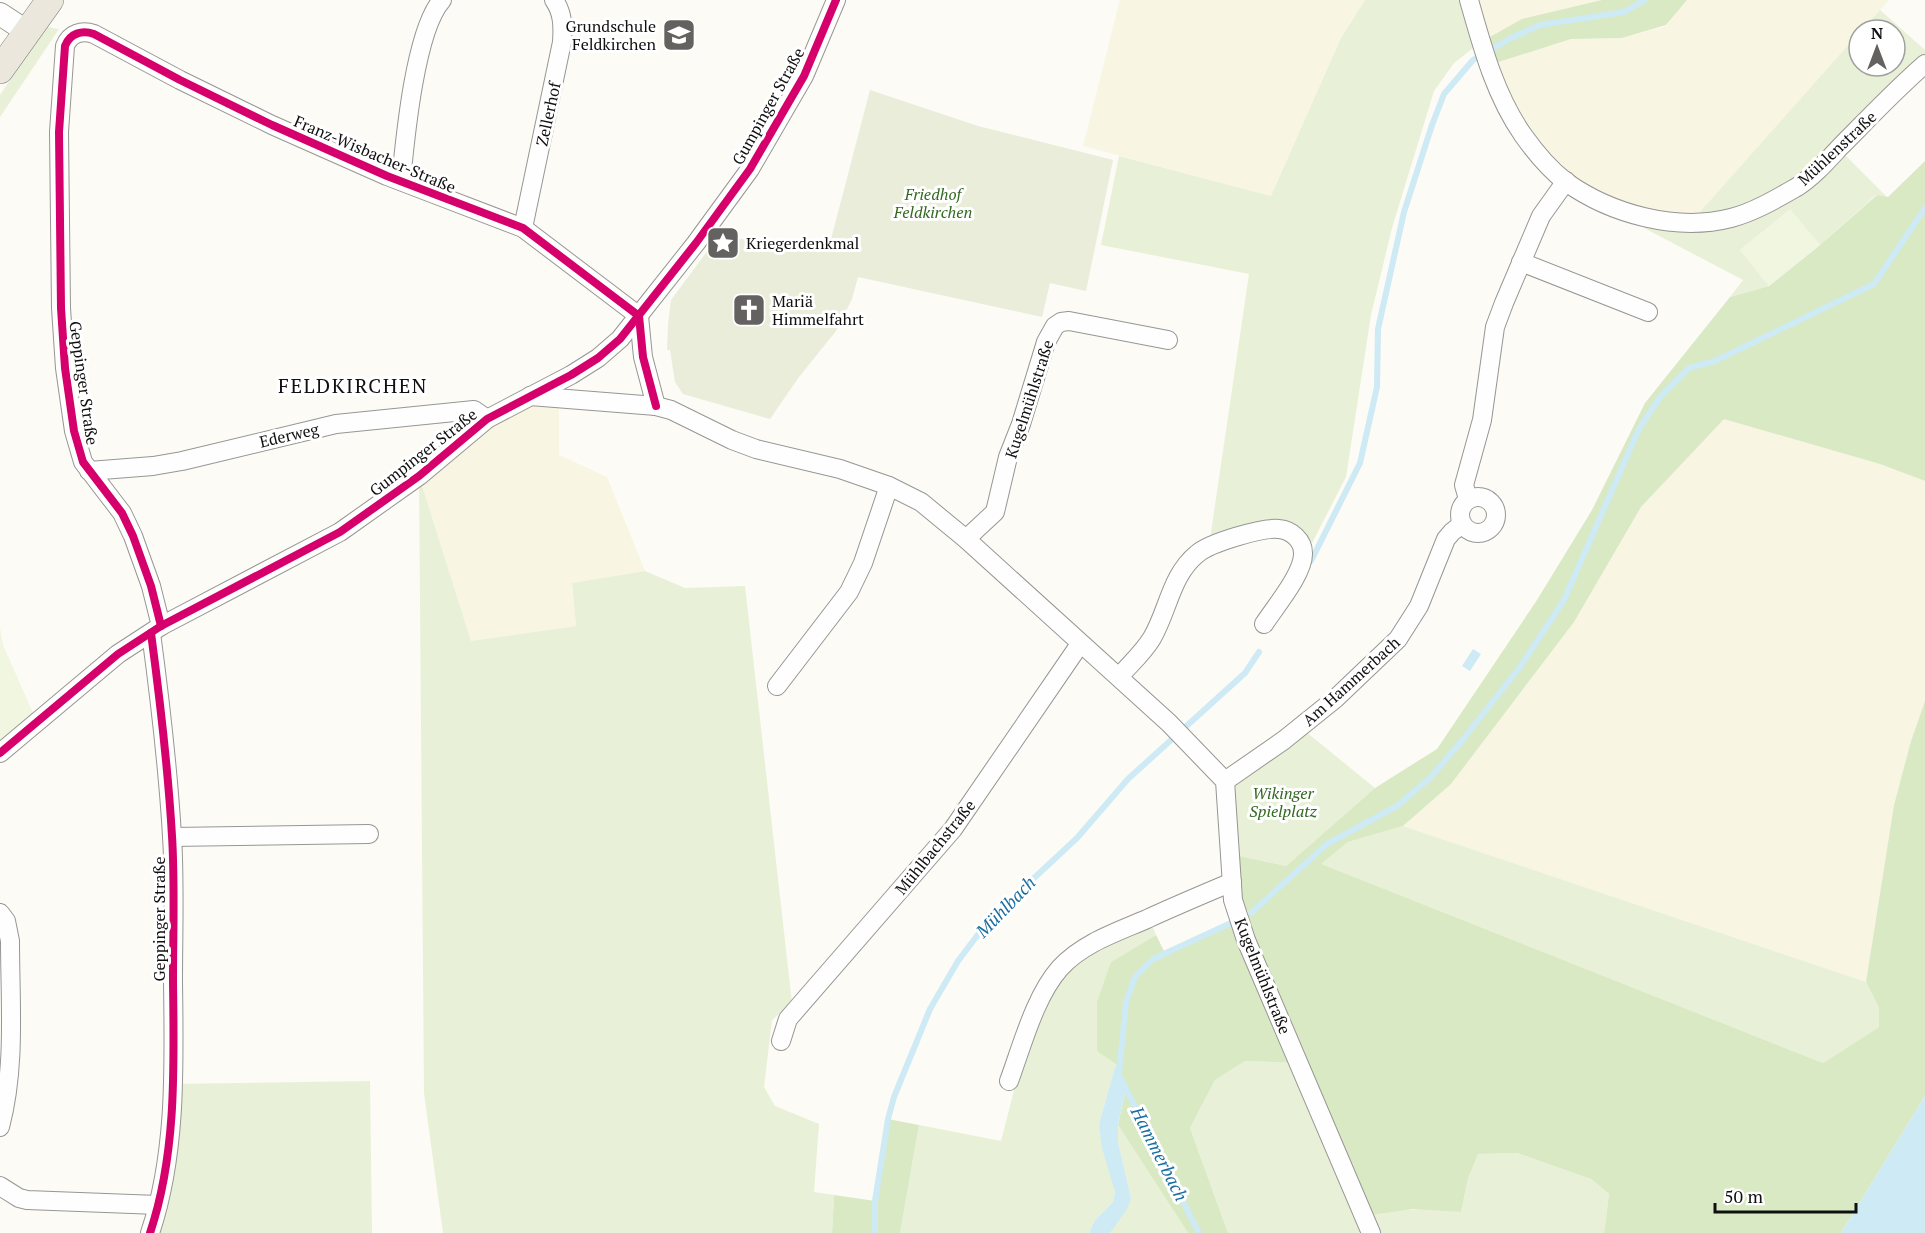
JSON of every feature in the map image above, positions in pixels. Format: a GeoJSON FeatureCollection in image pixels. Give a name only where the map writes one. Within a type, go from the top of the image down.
{"type":"FeatureCollection","features":[{"type":"Feature","properties":{"kind":"main road"},"geometry":{"type":"LineString","coordinates":[[0,70],[50,0]]}},
{"type":"Feature","properties":{"kind":"street","name":"Zellerhof"},"geometry":{"type":"LineString","coordinates":[[523,228],[562,42],[560,9],[554,0]]}},
{"type":"Feature","properties":{"kind":"street","name":"Gumpinger Straße"},"geometry":{"type":"LineString","coordinates":[[0,753],[118,654],[156,630],[340,532],[418,476],[487,419],[571,375],[598,358],[620,339],[717,215],[750,168],[804,76],[836,0]]}},
{"type":"Feature","properties":{"kind":"street","name":"Mühlenstraße"},"geometry":{"type":"LineString","coordinates":[[1469,0],[1489,65],[1510,113],[1522,134],[1542,159],[1566,181],[1612,207],[1640,217],[1673,222],[1729,219],[1768,203],[1799,186],[1925,64]]}},
{"type":"Feature","properties":{"kind":"street"},"geometry":{"type":"LineString","coordinates":[[400,181],[405,136],[422,45],[439,1]]}},
{"type":"Feature","properties":{"kind":"street"},"geometry":{"type":"LineString","coordinates":[[0,14],[26,32]]}},
{"type":"Feature","properties":{"kind":"street","name":"Franz-Wisbacher-Straße"},"geometry":{"type":"LineString","coordinates":[[89,32],[180,81],[272,125],[400,181],[523,228],[639,316]]}},
{"type":"Feature","properties":{"kind":"street","name":"Geppinger Straße"},"geometry":{"type":"LineString","coordinates":[[89,32],[71,36],[65,46],[59,132],[61,308],[66,368],[79,452],[89,471],[122,513],[152,586],[172,837],[172,1084],[166,1164],[150,1233]]}},
{"type":"Feature","properties":{"kind":"street","name":"Am Hammerbach"},"geometry":{"type":"LineString","coordinates":[[1225,781],[1284,740],[1335,699],[1398,639],[1419,606],[1446,539],[1462,524],[1460,513],[1463,503],[1468,499],[1464,485],[1482,420],[1495,327],[1541,216],[1566,181]]}},
{"type":"Feature","properties":{"kind":"street"},"geometry":{"type":"LineString","coordinates":[[1521,262],[1648,312]]}},
{"type":"Feature","properties":{"kind":"street"},"geometry":{"type":"LineString","coordinates":[[639,316],[644,357],[656,406]]}},
{"type":"Feature","properties":{"kind":"street","name":"Kugelmühlstraße"},"geometry":{"type":"LineString","coordinates":[[966,539],[996,512],[1008,457],[1021,424],[1046,342],[1055,326],[1060,322],[1069,321],[1168,340]]}},
{"type":"Feature","properties":{"kind":"street"},"geometry":{"type":"LineString","coordinates":[[530,396],[656,406],[671,410],[732,440],[756,449],[840,469],[889,486],[921,502],[966,539],[1080,644],[1119,676],[1186,739],[1225,781]]}},
{"type":"Feature","properties":{"kind":"street","name":"Ederweg"},"geometry":{"type":"LineString","coordinates":[[89,471],[182,462],[283,436],[367,420],[474,410],[487,419]]}},
{"type":"Feature","properties":{"kind":"street"},"geometry":{"type":"LineString","coordinates":[[777,686],[849,592],[863,563],[889,486]]}},
{"type":"Feature","properties":{"kind":"street"},"geometry":{"type":"LineString","coordinates":[[1462,524],[1472,532],[1485,532],[1494,524],[1496,518],[1494,506],[1485,497],[1468,499]]}},
{"type":"Feature","properties":{"kind":"street"},"geometry":{"type":"LineString","coordinates":[[1119,676],[1153,637],[1176,581],[1196,554],[1209,546],[1231,538],[1277,528],[1287,531],[1300,542],[1304,551],[1296,575],[1264,624]]}},
{"type":"Feature","properties":{"kind":"street","name":"Mühlbachstraße"},"geometry":{"type":"LineString","coordinates":[[781,1041],[788,1018],[953,829],[1080,644]]}},
{"type":"Feature","properties":{"kind":"street","name":"Kugelmühlstraße"},"geometry":{"type":"LineString","coordinates":[[1225,781],[1233,900],[1246,940],[1371,1233]]}},
{"type":"Feature","properties":{"kind":"street","name":"Geppinger Straße"},"geometry":{"type":"LineString","coordinates":[[172,837],[369,834]]}},
{"type":"Feature","properties":{"kind":"street"},"geometry":{"type":"LineString","coordinates":[[1009,1081],[1034,1013],[1047,987],[1059,969],[1073,956],[1115,932],[1232,882]]}},
{"type":"Feature","properties":{"kind":"street"},"geometry":{"type":"LineString","coordinates":[[0,913],[6,921],[10,941],[8,1094],[0,1127]]}},
{"type":"Feature","properties":{"kind":"street"},"geometry":{"type":"LineString","coordinates":[[0,1186],[19,1198],[27,1200],[158,1205]]}},
{"type":"Feature","properties":{"kind":"shaded area"},"geometry":{"type":"Polygon","coordinates":[[[1120,0],[1365,0],[1341,38],[1271,196],[1083,146],[1120,0]]]}},
{"type":"Feature","properties":{"kind":"shaded area"},"geometry":{"type":"Polygon","coordinates":[[[1469,0],[1602,0],[1481,42],[1469,0]]]}},
{"type":"Feature","properties":{"kind":"shaded area"},"geometry":{"type":"Polygon","coordinates":[[[1687,0],[1889,0],[1873,18],[1847,18],[1847,47],[1703,221],[1640,217],[1542,159],[1489,65],[1571,39],[1622,38],[1666,26],[1687,0]]]}},
{"type":"Feature","properties":{"kind":"shaded area"},"geometry":{"type":"Polygon","coordinates":[[[530,396],[559,400],[559,455],[607,477],[645,571],[572,583],[576,626],[471,641],[419,476],[530,396]]]}},
{"type":"Feature","properties":{"kind":"shaded area"},"geometry":{"type":"Polygon","coordinates":[[[1724,418],[1880,464],[1925,481],[1925,701],[1911,741],[1894,805],[1866,982],[1403,826],[1451,784],[1574,622],[1641,507],[1724,418]]]}},
{"type":"Feature","properties":{"kind":"green space"},"geometry":{"type":"Polygon","coordinates":[[[1365,0],[1469,0],[1481,42],[1454,63],[1434,91],[1392,228],[1371,315],[1346,477],[1311,545],[1287,531],[1209,546],[1249,274],[1101,245],[1119,156],[1271,196],[1341,38],[1365,0]]]}},
{"type":"Feature","properties":{"kind":"green space"},"geometry":{"type":"Polygon","coordinates":[[[1602,0],[1687,0],[1666,25],[1622,38],[1571,39],[1489,65],[1481,42],[1522,19],[1602,0]]]}},
{"type":"Feature","properties":{"kind":"green space"},"geometry":{"type":"Polygon","coordinates":[[[1880,10],[1889,18],[1873,18],[1880,10]]]}},
{"type":"Feature","properties":{"kind":"green space"},"geometry":{"type":"Polygon","coordinates":[[[46,27],[59,29],[0,117],[0,95],[46,27]]]}},
{"type":"Feature","properties":{"kind":"green space"},"geometry":{"type":"Polygon","coordinates":[[[1907,34],[1925,50],[1925,64],[1839,149],[1887,197],[1876,195],[1820,245],[1790,210],[1740,250],[1769,286],[1730,297],[1743,280],[1644,228],[1640,217],[1702,221],[1700,212],[1847,47],[1847,78],[1907,78],[1907,34]]]}},
{"type":"Feature","properties":{"kind":"green space","name":"Friedhof Feldkirchen"},"geometry":{"type":"Polygon","coordinates":[[[870,90],[978,126],[1113,160],[1086,291],[1050,283],[1042,317],[858,277],[852,299],[836,331],[799,377],[770,419],[683,394],[675,382],[670,350],[667,350],[671,300],[720,234],[739,239],[800,242],[829,247],[870,90]]]}},
{"type":"Feature","properties":{"kind":"green space"},"geometry":{"type":"Polygon","coordinates":[[[1925,161],[1925,481],[1880,464],[1724,419],[1641,507],[1574,622],[1451,784],[1403,826],[1348,842],[1321,864],[1823,1063],[1879,1027],[1879,1008],[1866,982],[1894,805],[1911,741],[1925,701],[1925,1096],[1841,1233],[1604,1233],[1609,1194],[1591,1179],[1517,1153],[1478,1154],[1468,1179],[1461,1212],[1413,1209],[1364,1216],[1299,1063],[1245,1061],[1215,1080],[1190,1128],[1228,1233],[1188,1233],[1118,1125],[1126,1088],[1116,1064],[1097,1051],[1097,1002],[1111,962],[1156,935],[1165,953],[1250,913],[1233,900],[1230,854],[1286,866],[1375,788],[1437,749],[1537,600],[1592,510],[1645,403],[1730,297],[1769,286],[1877,195],[1888,197],[1925,161]]]}},
{"type":"Feature","properties":{"kind":"green space"},"geometry":{"type":"Polygon","coordinates":[[[1790,209],[1820,245],[1769,286],[1740,250],[1790,209]]]}},
{"type":"Feature","properties":{"kind":"green space"},"geometry":{"type":"Polygon","coordinates":[[[419,476],[471,641],[576,626],[572,583],[645,571],[685,588],[745,586],[792,1003],[772,1020],[764,1087],[775,1106],[819,1124],[814,1192],[834,1195],[832,1233],[443,1233],[424,1093],[419,476]]]}},
{"type":"Feature","properties":{"kind":"green space"},"geometry":{"type":"Polygon","coordinates":[[[0,628],[3,645],[37,722],[0,753],[0,628]]]}},
{"type":"Feature","properties":{"kind":"green space","name":"Wikinger Spielplatz"},"geometry":{"type":"Polygon","coordinates":[[[1300,727],[1375,788],[1286,866],[1230,854],[1225,781],[1300,727]]]}},
{"type":"Feature","properties":{"kind":"green space"},"geometry":{"type":"Polygon","coordinates":[[[1403,826],[1866,982],[1879,1008],[1879,1027],[1823,1063],[1320,864],[1348,842],[1403,826]]]}},
{"type":"Feature","properties":{"kind":"green space"},"geometry":{"type":"Polygon","coordinates":[[[1149,918],[1156,935],[1111,962],[1116,1064],[1099,1124],[1115,1192],[1113,1202],[1095,1220],[1089,1233],[900,1233],[919,1125],[1001,1141],[1034,1013],[1059,969],[1149,918]]]}},
{"type":"Feature","properties":{"kind":"green space"},"geometry":{"type":"Polygon","coordinates":[[[1245,1061],[1299,1063],[1403,1210],[1461,1212],[1468,1179],[1478,1154],[1517,1153],[1591,1179],[1609,1194],[1604,1233],[1228,1233],[1190,1128],[1215,1080],[1245,1061]]]}},
{"type":"Feature","properties":{"kind":"green space"},"geometry":{"type":"Polygon","coordinates":[[[370,1081],[372,1233],[150,1233],[172,1084],[370,1081]]]}},
{"type":"Feature","properties":{"kind":"green space"},"geometry":{"type":"Polygon","coordinates":[[[888,1119],[919,1125],[900,1233],[832,1233],[834,1195],[875,1201],[888,1119]]]}},
{"type":"Feature","properties":{"kind":"green space"},"geometry":{"type":"Polygon","coordinates":[[[1118,1125],[1188,1233],[1110,1233],[1131,1198],[1118,1142],[1118,1125]]]}},
{"type":"Feature","properties":{"kind":"water"},"geometry":{"type":"Polygon","coordinates":[[[1473,649],[1481,654],[1470,671],[1462,666],[1473,649]]]}},
{"type":"Feature","properties":{"kind":"water"},"geometry":{"type":"Polygon","coordinates":[[[1116,1064],[1126,1088],[1118,1125],[1118,1142],[1131,1198],[1127,1209],[1110,1233],[1089,1233],[1095,1220],[1113,1202],[1115,1192],[1102,1148],[1099,1124],[1116,1064]]]}},
{"type":"Feature","properties":{"kind":"water"},"geometry":{"type":"Polygon","coordinates":[[[1925,1096],[1925,1233],[1841,1233],[1925,1096]]]}},
{"type":"Feature","properties":{"kind":"waterway"},"geometry":{"type":"LineString","coordinates":[[1311,561],[1360,463],[1377,387],[1378,329],[1404,212],[1444,94],[1473,60],[1511,38],[1540,25],[1624,12],[1645,0]]}},
{"type":"Feature","properties":{"kind":"waterway"},"geometry":{"type":"LineString","coordinates":[[1251,913],[1327,844],[1397,806],[1431,777],[1464,738],[1520,667],[1564,600],[1638,431],[1661,396],[1689,368],[1715,361],[1874,284],[1925,208]]}},
{"type":"Feature","properties":{"kind":"waterway","name":"Mühlbach"},"geometry":{"type":"LineString","coordinates":[[875,1233],[875,1201],[888,1119],[894,1097],[930,1009],[958,961],[989,920],[1077,838],[1128,779],[1245,673],[1259,652]]}},
{"type":"Feature","properties":{"kind":"waterway","name":"Hammerbach"},"geometry":{"type":"LineString","coordinates":[[1199,1233],[1119,1075],[1126,1002],[1135,977],[1153,959],[1231,923]]}},
{"type":"Feature","properties":{"kind":"cycle path"},"geometry":{"type":"LineString","coordinates":[[0,753],[118,654],[161,626],[340,532],[419,476],[487,419],[571,375],[598,358],[620,339],[696,243],[750,169],[804,76],[836,0]]}},
{"type":"Feature","properties":{"kind":"cycle path"},"geometry":{"type":"LineString","coordinates":[[161,626],[151,586],[133,536],[122,513],[83,462],[74,431],[65,368],[61,308],[59,132],[65,46],[73,35],[85,32],[94,34],[180,80],[272,125],[387,176],[523,228],[639,316],[643,357],[656,406]]}},
{"type":"Feature","properties":{"kind":"cycle path"},"geometry":{"type":"LineString","coordinates":[[150,1233],[165,1172],[172,1108],[174,1044],[172,836],[151,633]]}},
{"type":"Feature","properties":{"kind":"place","name":"Grundschule Feldkirchen"},"geometry":{"type":"Point","coordinates":[679,35]}},
{"type":"Feature","properties":{"kind":"place","name":"Kriegerdenkmal"},"geometry":{"type":"Point","coordinates":[723,243]}},
{"type":"Feature","properties":{"kind":"place","name":"Mariä Himmelfahrt"},"geometry":{"type":"Point","coordinates":[749,310]}},
{"type":"Feature","properties":{"kind":"district","name":"FELDKIRCHEN"},"geometry":{"type":"Point","coordinates":[353,386]}}]}
